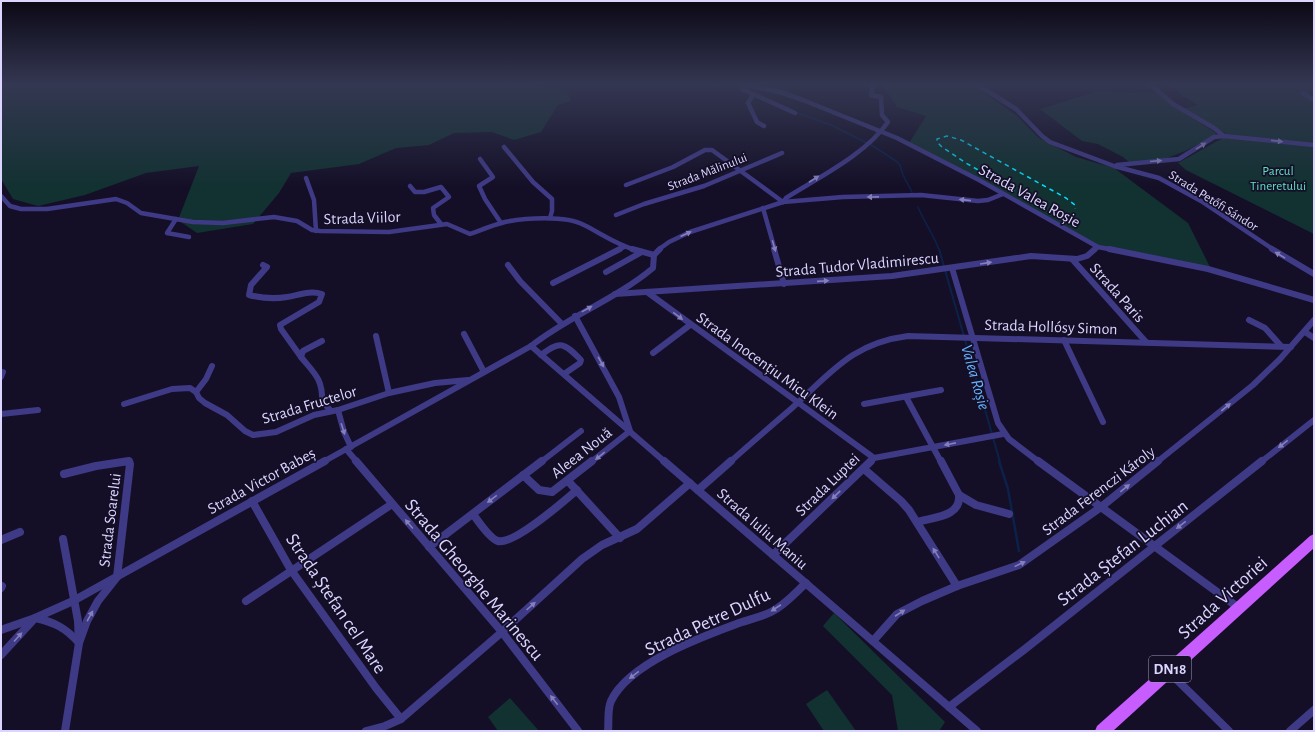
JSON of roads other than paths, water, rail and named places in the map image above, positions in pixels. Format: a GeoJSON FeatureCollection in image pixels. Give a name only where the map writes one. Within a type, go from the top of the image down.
{"type":"FeatureCollection","features":[{"type":"Feature","properties":{"kind":"main road","name":"Strada Victoriei"},"geometry":{"type":"LineString","coordinates":[[1102,731],[1239,608],[1312,545]]}},
{"type":"Feature","properties":{"kind":"street"},"geometry":{"type":"LineString","coordinates":[[756,118],[757,122],[764,126]]}},
{"type":"Feature","properties":{"kind":"street","name":"Strada Valea Roșie"},"geometry":{"type":"LineString","coordinates":[[848,118],[926,152],[1098,247],[1208,270],[1314,300]]}},
{"type":"Feature","properties":{"kind":"street"},"geometry":{"type":"LineString","coordinates":[[783,202],[786,198],[867,144],[882,132],[888,122],[885,118]]}},
{"type":"Feature","properties":{"kind":"street","name":"Strada Petőfi Sándor"},"geometry":{"type":"LineString","coordinates":[[1024,118],[1050,142],[1114,166],[1159,178],[1188,193],[1275,251],[1314,274]]}},
{"type":"Feature","properties":{"kind":"street"},"geometry":{"type":"LineString","coordinates":[[1197,118],[1224,136]]}},
{"type":"Feature","properties":{"kind":"street"},"geometry":{"type":"LineString","coordinates":[[1114,166],[1179,159],[1214,138],[1224,136],[1314,145]]}},
{"type":"Feature","properties":{"kind":"street"},"geometry":{"type":"LineString","coordinates":[[504,147],[533,182],[552,199],[552,211],[550,218]]}},
{"type":"Feature","properties":{"kind":"street"},"geometry":{"type":"LineString","coordinates":[[626,185],[666,170],[709,150],[714,151],[783,202]]}},
{"type":"Feature","properties":{"kind":"street","name":"Strada Mălinului"},"geometry":{"type":"LineString","coordinates":[[616,215],[644,204],[704,186],[782,153]]}},
{"type":"Feature","properties":{"kind":"street"},"geometry":{"type":"LineString","coordinates":[[480,159],[493,177],[479,186],[485,199],[502,222]]}},
{"type":"Feature","properties":{"kind":"street"},"geometry":{"type":"LineString","coordinates":[[1132,164],[1159,178]]}},
{"type":"Feature","properties":{"kind":"street"},"geometry":{"type":"LineString","coordinates":[[306,178],[314,200],[316,231]]}},
{"type":"Feature","properties":{"kind":"street"},"geometry":{"type":"LineString","coordinates":[[410,186],[415,192],[424,192],[441,187],[449,197],[433,208],[434,215],[441,224]]}},
{"type":"Feature","properties":{"kind":"street"},"geometry":{"type":"LineString","coordinates":[[654,255],[665,245],[686,233],[783,202],[843,197],[914,195],[978,201],[988,200],[1003,194]]}},
{"type":"Feature","properties":{"kind":"street","name":"Strada Viilor"},"geometry":{"type":"LineString","coordinates":[[1,196],[11,207],[28,210],[116,199],[127,203],[142,213],[176,219],[216,224],[274,217],[297,221],[316,231],[388,232],[441,224],[454,226],[470,234],[502,222],[550,218],[579,222],[624,247],[654,255]]}},
{"type":"Feature","properties":{"kind":"street"},"geometry":{"type":"LineString","coordinates":[[763,208],[784,284]]}},
{"type":"Feature","properties":{"kind":"street"},"geometry":{"type":"LineString","coordinates":[[176,219],[167,234],[189,238]]}},
{"type":"Feature","properties":{"kind":"street"},"geometry":{"type":"LineString","coordinates":[[553,283],[624,247]]}},
{"type":"Feature","properties":{"kind":"street","name":"Strada Tudor Vladimirescu"},"geometry":{"type":"LineString","coordinates":[[615,294],[892,276],[1030,256],[1072,259],[1087,256],[1098,247]]}},
{"type":"Feature","properties":{"kind":"street"},"geometry":{"type":"LineString","coordinates":[[606,272],[642,252]]}},
{"type":"Feature","properties":{"kind":"street","name":"Strada Victor Babeș"},"geometry":{"type":"LineString","coordinates":[[1,630],[35,618],[73,601],[531,346],[562,323],[615,294],[653,268],[654,255]]}},
{"type":"Feature","properties":{"kind":"street","name":"Strada Paris"},"geometry":{"type":"LineString","coordinates":[[1072,259],[1146,342]]}},
{"type":"Feature","properties":{"kind":"street","name":"Strada Gheorghe Marinescu"},"geometry":{"type":"LineString","coordinates":[[263,265],[267,267],[251,285],[249,295],[257,298],[288,297],[316,291],[322,294],[319,302],[280,325],[281,329],[301,357],[315,373],[323,386],[322,401],[334,411],[344,432],[348,448],[392,504],[502,632],[578,731]]}},
{"type":"Feature","properties":{"kind":"street"},"geometry":{"type":"LineString","coordinates":[[508,265],[520,280],[562,323]]}},
{"type":"Feature","properties":{"kind":"street"},"geometry":{"type":"LineString","coordinates":[[947,269],[967,338],[998,426],[1003,434],[1239,608]]}},
{"type":"Feature","properties":{"kind":"street","name":"Strada Inocențiu Micu Klein"},"geometry":{"type":"LineString","coordinates":[[647,292],[690,325],[874,458]]}},
{"type":"Feature","properties":{"kind":"street"},"geometry":{"type":"LineString","coordinates":[[575,316],[619,397],[630,432]]}},
{"type":"Feature","properties":{"kind":"street"},"geometry":{"type":"LineString","coordinates":[[1249,320],[1265,328],[1282,346]]}},
{"type":"Feature","properties":{"kind":"street","name":"Strada Ferenczi Károly"},"geometry":{"type":"LineString","coordinates":[[873,641],[897,614],[922,601],[957,586],[1019,565],[1101,507],[1253,385],[1291,347],[1314,320]]}},
{"type":"Feature","properties":{"kind":"street"},"geometry":{"type":"LineString","coordinates":[[653,353],[690,325]]}},
{"type":"Feature","properties":{"kind":"street"},"geometry":{"type":"LineString","coordinates":[[1305,332],[1314,338]]}},
{"type":"Feature","properties":{"kind":"street"},"geometry":{"type":"LineString","coordinates":[[464,334],[484,372]]}},
{"type":"Feature","properties":{"kind":"street"},"geometry":{"type":"LineString","coordinates":[[376,336],[389,393]]}},
{"type":"Feature","properties":{"kind":"street","name":"Strada Hollósy Simon"},"geometry":{"type":"LineString","coordinates":[[698,490],[798,403],[844,360],[881,340],[889,338],[908,336],[1291,347]]}},
{"type":"Feature","properties":{"kind":"street"},"geometry":{"type":"LineString","coordinates":[[1064,340],[1103,422]]}},
{"type":"Feature","properties":{"kind":"street"},"geometry":{"type":"LineString","coordinates":[[301,357],[303,351],[322,341]]}},
{"type":"Feature","properties":{"kind":"street"},"geometry":{"type":"LineString","coordinates":[[541,355],[555,344],[561,343],[566,346],[581,360],[564,374]]}},
{"type":"Feature","properties":{"kind":"street","name":"Strada Iuliu Maniu"},"geometry":{"type":"LineString","coordinates":[[531,346],[977,731]]}},
{"type":"Feature","properties":{"kind":"street"},"geometry":{"type":"LineString","coordinates":[[124,404],[172,389],[190,388],[196,392],[206,379],[212,366]]}},
{"type":"Feature","properties":{"kind":"street","name":"Strada Fructelor"},"geometry":{"type":"LineString","coordinates":[[196,392],[198,398],[227,416],[245,432],[253,434],[276,432],[314,415],[334,411],[389,393],[436,383],[471,379]]}},
{"type":"Feature","properties":{"kind":"street"},"geometry":{"type":"LineString","coordinates":[[864,404],[941,390]]}},
{"type":"Feature","properties":{"kind":"street"},"geometry":{"type":"LineString","coordinates":[[906,397],[959,495],[960,503],[958,508],[953,512],[918,522]]}},
{"type":"Feature","properties":{"kind":"street"},"geometry":{"type":"LineString","coordinates":[[1,414],[38,410]]}},
{"type":"Feature","properties":{"kind":"street","name":"Strada Ștefan Luchian"},"geometry":{"type":"LineString","coordinates":[[949,707],[1025,649],[1314,420]]}},
{"type":"Feature","properties":{"kind":"street"},"geometry":{"type":"LineString","coordinates":[[428,547],[581,431]]}},
{"type":"Feature","properties":{"kind":"street","name":"Aleea Nouă"},"geometry":{"type":"LineString","coordinates":[[523,475],[537,490],[542,493],[552,492],[630,432]]}},
{"type":"Feature","properties":{"kind":"street","name":"Strada Luptei"},"geometry":{"type":"LineString","coordinates":[[773,555],[874,458],[1003,434]]}},
{"type":"Feature","properties":{"kind":"street","name":"Strada Soarelui"},"geometry":{"type":"LineString","coordinates":[[64,474],[96,466],[129,461],[130,464],[117,577]]}},
{"type":"Feature","properties":{"kind":"street"},"geometry":{"type":"LineString","coordinates":[[864,469],[901,501],[918,522],[957,586]]}},
{"type":"Feature","properties":{"kind":"street"},"geometry":{"type":"LineString","coordinates":[[568,481],[620,538]]}},
{"type":"Feature","properties":{"kind":"street"},"geometry":{"type":"LineString","coordinates":[[366,731],[385,726],[401,719],[502,632],[574,567],[602,546],[637,529],[690,483]]}},
{"type":"Feature","properties":{"kind":"street","name":"Aleea Nouă"},"geometry":{"type":"LineString","coordinates":[[473,514],[497,541],[504,542],[519,535],[577,490]]}},
{"type":"Feature","properties":{"kind":"street"},"geometry":{"type":"LineString","coordinates":[[959,495],[966,501],[1010,514]]}},
{"type":"Feature","properties":{"kind":"street","name":"Strada Ștefan cel Mare"},"geometry":{"type":"LineString","coordinates":[[252,501],[291,570],[376,688],[401,719]]}},
{"type":"Feature","properties":{"kind":"street"},"geometry":{"type":"LineString","coordinates":[[246,601],[392,504]]}},
{"type":"Feature","properties":{"kind":"street"},"geometry":{"type":"LineString","coordinates":[[1,540],[20,532]]}},
{"type":"Feature","properties":{"kind":"street"},"geometry":{"type":"LineString","coordinates":[[63,539],[73,601],[78,621],[79,643]]}},
{"type":"Feature","properties":{"kind":"street"},"geometry":{"type":"LineString","coordinates":[[65,731],[79,643],[87,621],[98,601],[117,577]]}},
{"type":"Feature","properties":{"kind":"street","name":"Strada Petre Dulfu"},"geometry":{"type":"LineString","coordinates":[[608,731],[611,701],[619,688],[632,676],[663,656],[698,639],[772,612],[785,603],[806,583]]}},
{"type":"Feature","properties":{"kind":"street"},"geometry":{"type":"LineString","coordinates":[[1,655],[35,618],[51,621],[61,625],[70,631],[79,643]]}},
{"type":"Feature","properties":{"kind":"street"},"geometry":{"type":"LineString","coordinates":[[1168,671],[1229,731]]}},
{"type":"Feature","properties":{"kind":"street"},"geometry":{"type":"LineString","coordinates":[[1290,731],[1314,710]]}},
{"type":"Feature","properties":{"kind":"waterway","name":"Valea Roșie"},"geometry":{"type":"LineString","coordinates":[[812,118],[831,125],[873,146],[896,161],[900,165],[903,175],[913,194]]}},
{"type":"Feature","properties":{"kind":"waterway","name":"Valea Roșie"},"geometry":{"type":"LineString","coordinates":[[918,207],[939,250]]}},
{"type":"Feature","properties":{"kind":"waterway","name":"Valea Roșie"},"geometry":{"type":"LineString","coordinates":[[939,249],[1000,462]]}},
{"type":"Feature","properties":{"kind":"waterway","name":"Valea Roșie"},"geometry":{"type":"LineString","coordinates":[[999,461],[1008,489],[1019,551]]}},
{"type":"Feature","properties":{"kind":"railway"},"geometry":{"type":"LineString","coordinates":[[1044,208],[966,163],[942,147],[937,142],[937,139],[947,136],[961,140],[1066,198],[1075,205],[1075,209]]}},
{"type":"Feature","properties":{"kind":"park label","name":"Parcul Tineretului"},"geometry":{"type":"Point","coordinates":[1278,178]}}]}
